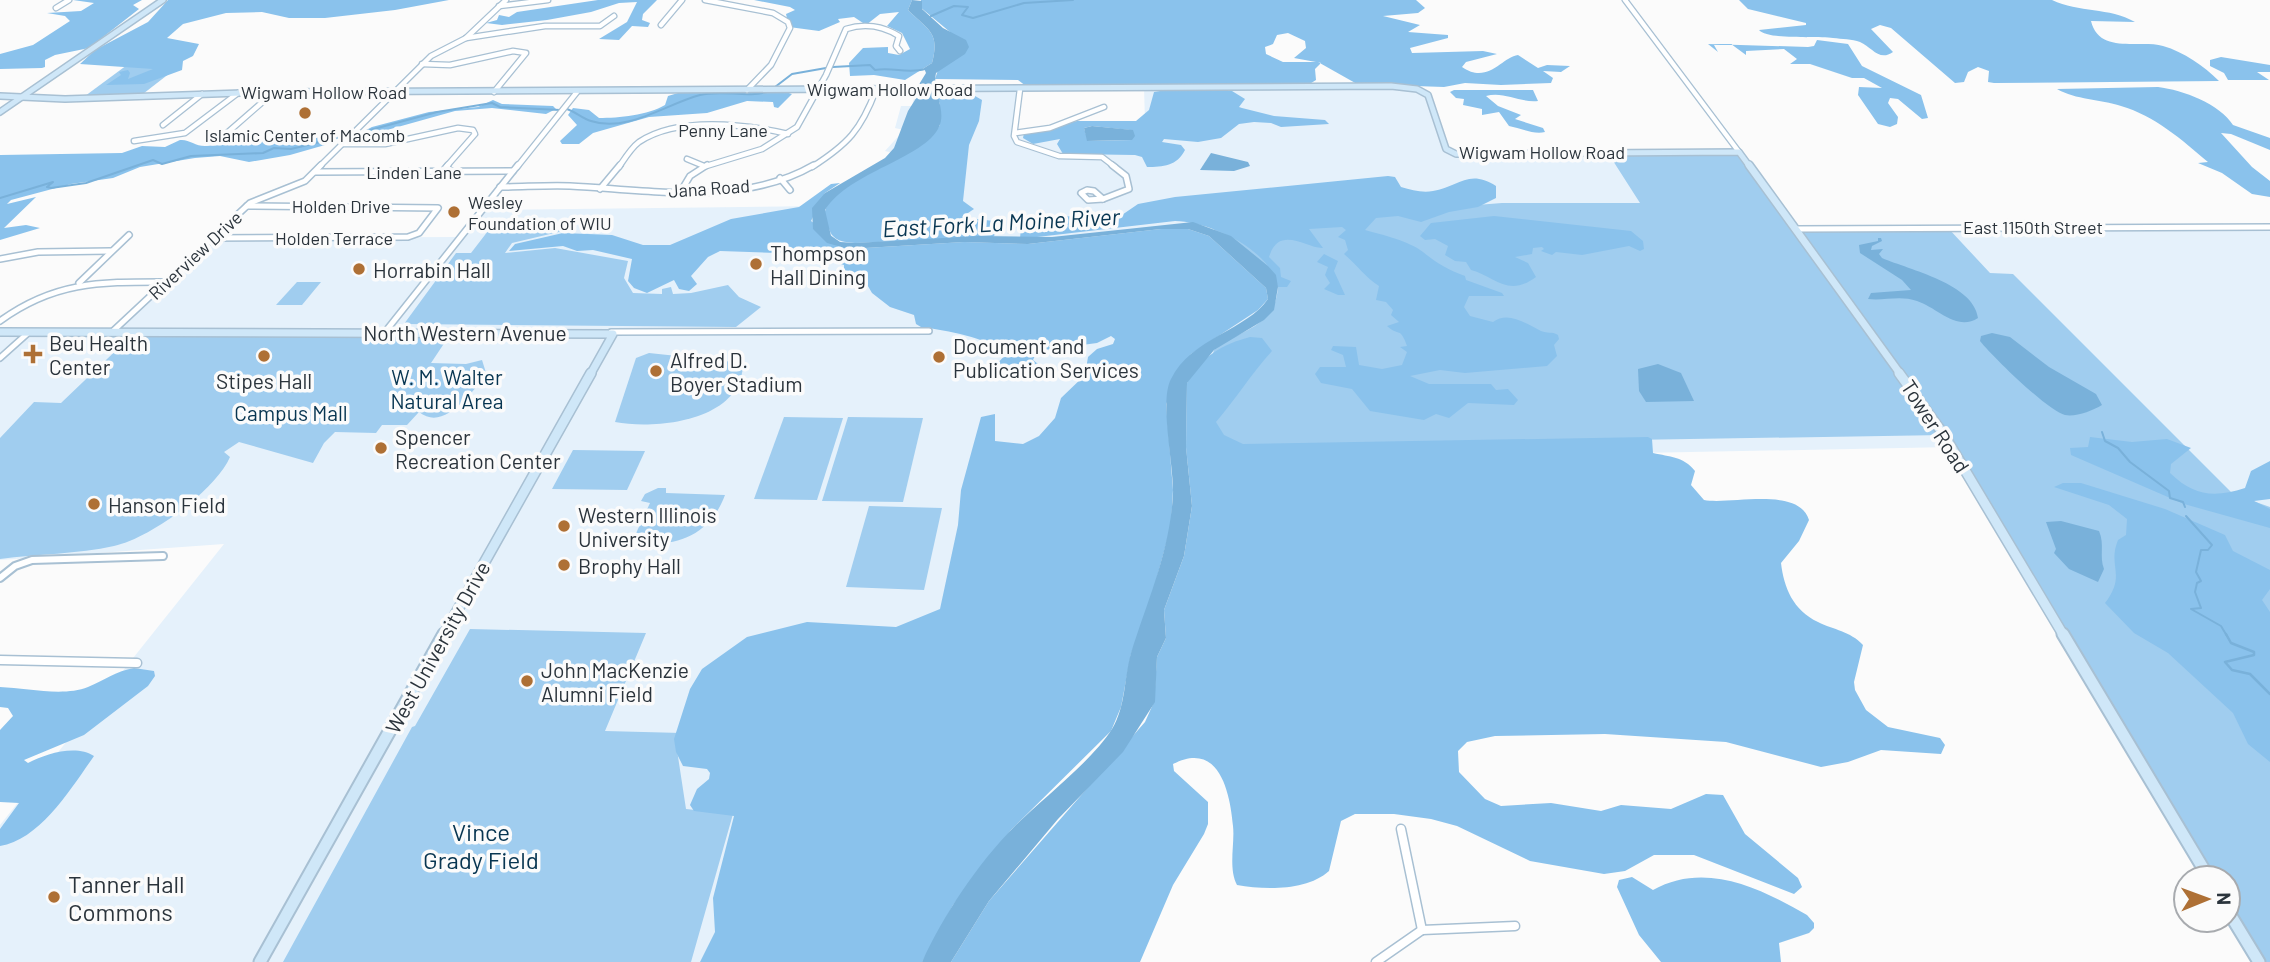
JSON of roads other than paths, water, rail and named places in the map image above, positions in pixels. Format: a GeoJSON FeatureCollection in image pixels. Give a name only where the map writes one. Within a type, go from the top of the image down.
{"type":"FeatureCollection","features":[{"type":"Feature","properties":{"kind":"street"},"geometry":{"type":"LineString","coordinates":[[56,8],[69,0]]}},
{"type":"Feature","properties":{"kind":"street"},"geometry":{"type":"LineString","coordinates":[[0,112],[163,0]]}},
{"type":"Feature","properties":{"kind":"street","name":"Riverview Drive"},"geometry":{"type":"LineString","coordinates":[[112,332],[247,206],[302,183],[398,92],[422,64],[435,53],[466,38],[506,0]]}},
{"type":"Feature","properties":{"kind":"street"},"geometry":{"type":"LineString","coordinates":[[497,6],[548,0]]}},
{"type":"Feature","properties":{"kind":"street"},"geometry":{"type":"LineString","coordinates":[[661,25],[682,0]]}},
{"type":"Feature","properties":{"kind":"street"},"geometry":{"type":"LineString","coordinates":[[705,0],[773,13],[788,22],[790,28],[771,65],[747,90]]}},
{"type":"Feature","properties":{"kind":"street","name":"Tower Road"},"geometry":{"type":"LineString","coordinates":[[1625,0],[1796,229],[1948,441],[2200,864]]}},
{"type":"Feature","properties":{"kind":"street"},"geometry":{"type":"LineString","coordinates":[[466,38],[545,26],[600,26],[614,16]]}},
{"type":"Feature","properties":{"kind":"street"},"geometry":{"type":"LineString","coordinates":[[681,191],[690,176],[704,166],[762,149],[788,134],[800,123],[849,27],[865,26],[897,34],[899,36],[896,46],[900,51]]}},
{"type":"Feature","properties":{"kind":"street"},"geometry":{"type":"LineString","coordinates":[[422,64],[450,65],[513,51],[527,53],[494,92]]}},
{"type":"Feature","properties":{"kind":"street","name":"Wigwam Hollow Road"},"geometry":{"type":"LineString","coordinates":[[0,96],[128,98],[274,92],[1400,87],[1416,89],[1428,95],[1446,149],[1456,154],[1739,152]]}},
{"type":"Feature","properties":{"kind":"street"},"geometry":{"type":"LineString","coordinates":[[1020,89],[1015,133],[1020,145],[1056,156],[1103,158],[1126,176],[1129,189],[1103,199]]}},
{"type":"Feature","properties":{"kind":"street","name":"Jana Road"},"geometry":{"type":"LineString","coordinates":[[500,187],[736,190],[780,178],[822,160],[850,140],[863,123],[876,90]]}},
{"type":"Feature","properties":{"kind":"street"},"geometry":{"type":"LineString","coordinates":[[227,133],[274,92]]}},
{"type":"Feature","properties":{"kind":"street"},"geometry":{"type":"LineString","coordinates":[[385,332],[578,92]]}},
{"type":"Feature","properties":{"kind":"street"},"geometry":{"type":"LineString","coordinates":[[134,141],[185,133],[238,93]]}},
{"type":"Feature","properties":{"kind":"street"},"geometry":{"type":"LineString","coordinates":[[163,125],[202,94]]}},
{"type":"Feature","properties":{"kind":"street"},"geometry":{"type":"LineString","coordinates":[[1015,133],[1038,132],[1072,123],[1104,107]]}},
{"type":"Feature","properties":{"kind":"street"},"geometry":{"type":"LineString","coordinates":[[343,144],[385,144],[461,128],[476,132],[443,172]]}},
{"type":"Feature","properties":{"kind":"street","name":"Penny Lane"},"geometry":{"type":"LineString","coordinates":[[600,189],[613,178],[635,145],[656,134],[677,129],[732,128],[767,129],[788,134]]}},
{"type":"Feature","properties":{"kind":"street"},"geometry":{"type":"LineString","coordinates":[[687,159],[704,166]]}},
{"type":"Feature","properties":{"kind":"street","name":"Linden Lane"},"geometry":{"type":"LineString","coordinates":[[315,172],[513,171]]}},
{"type":"Feature","properties":{"kind":"street"},"geometry":{"type":"LineString","coordinates":[[780,178],[790,190]]}},
{"type":"Feature","properties":{"kind":"street","name":"Holden Drive"},"geometry":{"type":"LineString","coordinates":[[247,206],[435,206]]}},
{"type":"Feature","properties":{"kind":"street","name":"Holden Terrace"},"geometry":{"type":"LineString","coordinates":[[212,238],[408,237],[419,233],[438,209],[435,206]]}},
{"type":"Feature","properties":{"kind":"street","name":"East 1150th Street"},"geometry":{"type":"LineString","coordinates":[[1796,229],[2270,227]]}},
{"type":"Feature","properties":{"kind":"street"},"geometry":{"type":"LineString","coordinates":[[79,283],[129,235]]}},
{"type":"Feature","properties":{"kind":"street"},"geometry":{"type":"LineString","coordinates":[[0,259],[30,253],[111,251]]}},
{"type":"Feature","properties":{"kind":"street"},"geometry":{"type":"LineString","coordinates":[[0,321],[33,297],[79,283],[166,282]]}},
{"type":"Feature","properties":{"kind":"street","name":"North Western Avenue"},"geometry":{"type":"LineString","coordinates":[[0,332],[929,331]]}},
{"type":"Feature","properties":{"kind":"street","name":"West University Drive"},"geometry":{"type":"LineString","coordinates":[[260,962],[612,338],[611,332]]}},
{"type":"Feature","properties":{"kind":"street"},"geometry":{"type":"LineString","coordinates":[[0,358],[28,333]]}},
{"type":"Feature","properties":{"kind":"street"},"geometry":{"type":"LineString","coordinates":[[0,578],[15,566],[33,560],[163,556]]}},
{"type":"Feature","properties":{"kind":"street"},"geometry":{"type":"LineString","coordinates":[[0,660],[137,663]]}},
{"type":"Feature","properties":{"kind":"street"},"geometry":{"type":"LineString","coordinates":[[1401,829],[1422,930]]}},
{"type":"Feature","properties":{"kind":"street"},"geometry":{"type":"LineString","coordinates":[[1376,962],[1422,930],[1515,926]]}},
{"type":"Feature","properties":{"kind":"street"},"geometry":{"type":"LineString","coordinates":[[2242,934],[2259,962]]}},
{"type":"Feature","properties":{"kind":"waterway"},"geometry":{"type":"LineString","coordinates":[[931,16],[954,6],[968,7],[962,15],[973,18],[1024,3],[1073,0]]}},
{"type":"Feature","properties":{"kind":"waterway"},"geometry":{"type":"LineString","coordinates":[[833,67],[870,65],[875,70],[925,69]]}},
{"type":"Feature","properties":{"kind":"waterway"},"geometry":{"type":"LineString","coordinates":[[775,87],[792,74],[826,68]]}},
{"type":"Feature","properties":{"kind":"waterway"},"geometry":{"type":"LineString","coordinates":[[567,109],[591,121],[618,123],[646,116],[709,93],[753,94],[770,91]]}},
{"type":"Feature","properties":{"kind":"waterway"},"geometry":{"type":"LineString","coordinates":[[359,133],[437,112],[492,103],[500,107],[560,110]]}},
{"type":"Feature","properties":{"kind":"waterway"},"geometry":{"type":"LineString","coordinates":[[0,198],[53,182],[47,187],[86,183],[153,160],[162,164],[191,156],[263,153],[274,148],[291,149],[349,135]]}},
{"type":"Feature","properties":{"kind":"waterway"},"geometry":{"type":"LineString","coordinates":[[2102,432],[2105,441],[2118,448],[2130,462],[2169,491],[2170,498],[2183,502],[2185,507]]}},
{"type":"Feature","properties":{"kind":"waterway"},"geometry":{"type":"LineString","coordinates":[[2186,516],[2212,545],[2208,550],[2201,550],[2196,572],[2201,581],[2197,583],[2195,592],[2201,608],[2191,609],[2221,626],[2227,636]]}},
{"type":"Feature","properties":{"kind":"waterway"},"geometry":{"type":"LineString","coordinates":[[2226,634],[2231,643],[2254,652],[2254,655],[2225,662],[2232,670],[2250,674],[2270,694]]}},
{"type":"Feature","properties":{"kind":"place","name":"Islamic Center of Macomb"},"geometry":{"type":"Point","coordinates":[305,113]}},
{"type":"Feature","properties":{"kind":"place","name":"Wesley Foundation of WIU"},"geometry":{"type":"Point","coordinates":[454,212]}},
{"type":"Feature","properties":{"kind":"place","name":"Thompson Hall Dining"},"geometry":{"type":"Point","coordinates":[756,264]}},
{"type":"Feature","properties":{"kind":"place","name":"Horrabin Hall"},"geometry":{"type":"Point","coordinates":[359,269]}},
{"type":"Feature","properties":{"kind":"place","name":"Beu Health Center"},"geometry":{"type":"Point","coordinates":[33,354]}},
{"type":"Feature","properties":{"kind":"place","name":"Stipes Hall"},"geometry":{"type":"Point","coordinates":[264,356]}},
{"type":"Feature","properties":{"kind":"place","name":"Document and Publication Services"},"geometry":{"type":"Point","coordinates":[939,357]}},
{"type":"Feature","properties":{"kind":"place","name":"Alfred D. Boyer Stadium"},"geometry":{"type":"Point","coordinates":[656,371]}},
{"type":"Feature","properties":{"kind":"place","name":"Spencer Recreation Center"},"geometry":{"type":"Point","coordinates":[381,448]}},
{"type":"Feature","properties":{"kind":"place","name":"Hanson Field"},"geometry":{"type":"Point","coordinates":[94,504]}},
{"type":"Feature","properties":{"kind":"place","name":"Western Illinois University"},"geometry":{"type":"Point","coordinates":[564,526]}},
{"type":"Feature","properties":{"kind":"place","name":"Brophy Hall"},"geometry":{"type":"Point","coordinates":[564,565]}},
{"type":"Feature","properties":{"kind":"place","name":"John MacKenzie Alumni Field"},"geometry":{"type":"Point","coordinates":[527,681]}},
{"type":"Feature","properties":{"kind":"place","name":"Tanner Hall Commons"},"geometry":{"type":"Point","coordinates":[54,897]}},
{"type":"Feature","properties":{"kind":"water label","name":"East Fork La Moine River"},"geometry":{"type":"Point","coordinates":[1001,222]}},
{"type":"Feature","properties":{"kind":"park label","name":"W. M. Walter Natural Area"},"geometry":{"type":"Point","coordinates":[447,388]}},
{"type":"Feature","properties":{"kind":"park label","name":"Campus Mall"},"geometry":{"type":"Point","coordinates":[291,412]}},
{"type":"Feature","properties":{"kind":"park label","name":"Vince Grady Field"},"geometry":{"type":"Point","coordinates":[481,845]}}]}
